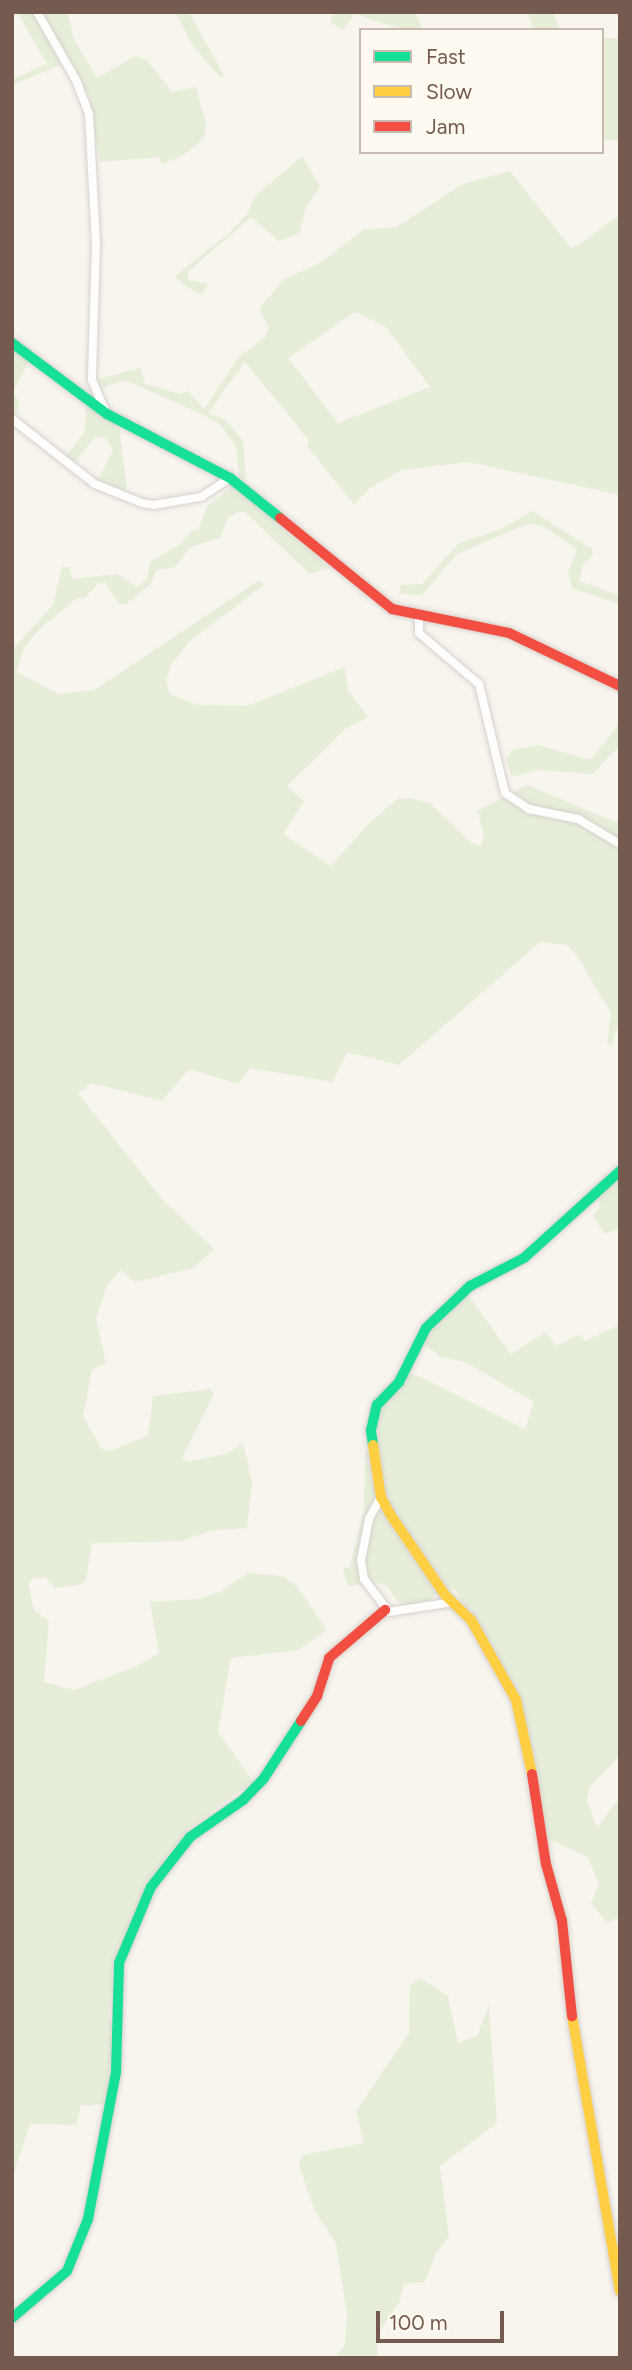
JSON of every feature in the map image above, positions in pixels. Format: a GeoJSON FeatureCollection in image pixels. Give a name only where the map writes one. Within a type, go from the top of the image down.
{"type":"FeatureCollection","features":[{"type":"Feature","properties":{"kind":"street"},"geometry":{"type":"LineString","coordinates":[[37,12],[76,80],[89,114],[96,243],[92,375],[107,414]]}},
{"type":"Feature","properties":{"kind":"street"},"geometry":{"type":"LineString","coordinates":[[12,343],[107,414],[230,478],[386,605],[419,617],[509,633],[620,686]]}},
{"type":"Feature","properties":{"kind":"street"},"geometry":{"type":"LineString","coordinates":[[12,419],[95,484],[142,503],[154,505],[201,497],[230,478]]}},
{"type":"Feature","properties":{"kind":"street"},"geometry":{"type":"LineString","coordinates":[[419,617],[419,633],[479,684],[505,793],[529,809],[578,819],[620,844]]}},
{"type":"Feature","properties":{"kind":"street"},"geometry":{"type":"LineString","coordinates":[[620,1171],[524,1258],[464,1290],[417,1340],[404,1374],[373,1415],[372,1445],[381,1497],[442,1591],[471,1620],[504,1675],[522,1721],[546,1864],[562,1921],[573,2028],[620,2291]]}},
{"type":"Feature","properties":{"kind":"street"},"geometry":{"type":"LineString","coordinates":[[381,1497],[369,1518],[361,1572],[385,1610]]}},
{"type":"Feature","properties":{"kind":"street"},"geometry":{"type":"LineString","coordinates":[[430,1605],[442,1591]]}},
{"type":"Feature","properties":{"kind":"street"},"geometry":{"type":"LineString","coordinates":[[12,2318],[67,2271],[88,2220],[116,2072],[119,1963],[151,1887],[190,1837],[243,1800],[264,1778],[317,1696],[329,1658],[385,1610],[453,1602]]}},
{"type":"Feature","properties":{"kind":"green space"},"geometry":{"type":"Polygon","coordinates":[[[17,12],[67,12],[74,40],[97,78],[135,56],[147,60],[172,92],[196,87],[206,123],[204,139],[182,156],[161,164],[159,157],[100,162],[89,95],[71,61],[12,85],[12,79],[47,64],[17,12]]]}},
{"type":"Feature","properties":{"kind":"green space"},"geometry":{"type":"Polygon","coordinates":[[[175,12],[189,12],[224,76],[221,78],[193,46],[175,12]]]}},
{"type":"Feature","properties":{"kind":"green space"},"geometry":{"type":"Polygon","coordinates":[[[335,12],[415,12],[422,27],[398,28],[354,14],[343,30],[330,22],[335,12]]]}},
{"type":"Feature","properties":{"kind":"green space"},"geometry":{"type":"Polygon","coordinates":[[[527,12],[553,12],[559,28],[533,28],[527,12]]]}},
{"type":"Feature","properties":{"kind":"green space"},"geometry":{"type":"Polygon","coordinates":[[[604,38],[620,38],[620,140],[604,140],[604,38]]]}},
{"type":"Feature","properties":{"kind":"green space"},"geometry":{"type":"Polygon","coordinates":[[[302,156],[320,187],[306,208],[299,234],[279,241],[251,217],[187,273],[189,280],[209,284],[200,295],[182,284],[175,276],[228,234],[248,213],[255,196],[302,156]]]}},
{"type":"Feature","properties":{"kind":"green space"},"geometry":{"type":"Polygon","coordinates":[[[510,171],[572,249],[620,215],[620,495],[469,462],[402,470],[370,488],[354,505],[307,446],[309,440],[245,362],[208,413],[226,420],[243,441],[246,479],[239,476],[236,446],[220,425],[202,414],[130,382],[120,381],[98,390],[95,380],[140,368],[145,384],[181,394],[188,391],[204,409],[239,357],[265,337],[269,328],[259,309],[283,280],[320,263],[364,229],[395,228],[463,184],[510,171]],[[355,312],[288,358],[338,423],[430,387],[385,326],[355,312]]]}},
{"type":"Feature","properties":{"kind":"green space"},"geometry":{"type":"Polygon","coordinates":[[[12,349],[28,362],[13,392],[19,401],[18,414],[12,412],[12,349]]]}},
{"type":"Feature","properties":{"kind":"green space"},"geometry":{"type":"Polygon","coordinates":[[[86,406],[119,425],[127,491],[98,481],[113,450],[105,437],[94,438],[73,464],[64,458],[85,432],[86,406]]]}},
{"type":"Feature","properties":{"kind":"green space"},"geometry":{"type":"Polygon","coordinates":[[[232,487],[330,568],[310,574],[245,512],[237,512],[227,519],[220,538],[190,547],[175,567],[156,570],[151,584],[126,604],[119,604],[106,583],[99,582],[85,598],[77,598],[40,629],[24,648],[17,672],[58,694],[94,690],[259,580],[264,585],[189,642],[172,663],[166,681],[170,694],[198,705],[247,706],[345,667],[348,691],[368,717],[345,729],[287,786],[304,801],[283,834],[331,866],[370,822],[399,798],[431,804],[471,843],[481,846],[484,834],[477,811],[527,785],[620,824],[620,1017],[612,1045],[607,1044],[611,1013],[576,954],[568,945],[540,942],[399,1065],[347,1052],[332,1082],[250,1068],[238,1084],[189,1069],[162,1101],[92,1083],[78,1093],[162,1199],[214,1249],[194,1268],[135,1282],[121,1270],[107,1285],[96,1319],[106,1363],[92,1370],[83,1416],[101,1448],[110,1451],[148,1436],[153,1396],[210,1389],[214,1394],[182,1458],[187,1462],[226,1454],[243,1443],[252,1482],[247,1528],[209,1531],[182,1541],[92,1543],[86,1580],[79,1585],[55,1588],[46,1578],[34,1578],[28,1584],[34,1610],[49,1621],[44,1682],[74,1690],[135,1667],[159,1653],[150,1602],[198,1599],[220,1592],[248,1573],[283,1576],[297,1586],[327,1630],[298,1650],[231,1658],[218,1732],[253,1781],[189,1829],[145,1886],[113,1966],[109,2016],[114,2037],[106,2104],[81,2106],[76,2125],[30,2124],[12,2179],[12,650],[53,605],[62,567],[69,567],[72,579],[117,574],[137,587],[147,579],[150,562],[181,544],[191,530],[198,531],[207,506],[232,487]]]}},
{"type":"Feature","properties":{"kind":"green space"},"geometry":{"type":"Polygon","coordinates":[[[533,511],[592,549],[593,555],[582,566],[580,581],[620,596],[620,604],[573,589],[568,572],[577,550],[545,527],[530,523],[457,554],[422,595],[399,594],[401,585],[422,584],[459,543],[499,530],[533,511]]]}},
{"type":"Feature","properties":{"kind":"green space"},"geometry":{"type":"Polygon","coordinates":[[[620,723],[620,745],[593,774],[537,770],[512,777],[506,760],[512,750],[538,745],[590,760],[620,723]]]}},
{"type":"Feature","properties":{"kind":"green space"},"geometry":{"type":"Polygon","coordinates":[[[620,1176],[620,1228],[605,1234],[593,1215],[600,1207],[598,1194],[620,1176]]]}},
{"type":"Feature","properties":{"kind":"green space"},"geometry":{"type":"Polygon","coordinates":[[[468,1295],[511,1354],[546,1332],[556,1346],[579,1334],[585,1341],[620,1325],[620,1756],[589,1788],[587,1800],[597,1828],[620,1797],[620,1917],[607,1923],[591,1903],[599,1884],[588,1857],[548,1839],[521,1702],[455,1590],[442,1586],[430,1601],[402,1608],[387,1586],[379,1583],[348,1586],[343,1569],[350,1566],[364,1512],[365,1452],[377,1447],[379,1412],[410,1372],[525,1429],[534,1402],[465,1362],[440,1357],[422,1342],[468,1295]]]}},
{"type":"Feature","properties":{"kind":"green space"},"geometry":{"type":"Polygon","coordinates":[[[420,1978],[448,1996],[458,2043],[477,2036],[489,2005],[497,2123],[440,2166],[449,2237],[436,2253],[425,2282],[404,2284],[400,2301],[377,2336],[378,2358],[335,2358],[345,2344],[347,2315],[336,2244],[314,2209],[299,2165],[303,2155],[364,2143],[356,2111],[409,2033],[410,1985],[420,1978]]]}},
{"type":"Feature","properties":{"kind":"traffic: fast"},"geometry":{"type":"LineString","coordinates":[[12,343],[107,414],[230,478],[280,518]]}},
{"type":"Feature","properties":{"kind":"traffic: fast"},"geometry":{"type":"LineString","coordinates":[[373,1445],[371,1430],[377,1405],[399,1382],[426,1328],[470,1286],[524,1258],[620,1171]]}},
{"type":"Feature","properties":{"kind":"traffic: fast"},"geometry":{"type":"LineString","coordinates":[[12,2318],[67,2271],[88,2219],[116,2072],[119,1963],[151,1887],[190,1837],[243,1800],[264,1778],[301,1721]]}},
{"type":"Feature","properties":{"kind":"traffic: slow"},"geometry":{"type":"LineString","coordinates":[[373,1445],[381,1497],[390,1514],[445,1595],[471,1620],[516,1700],[532,1774]]}},
{"type":"Feature","properties":{"kind":"traffic: slow"},"geometry":{"type":"LineString","coordinates":[[572,2016],[620,2291]]}},
{"type":"Feature","properties":{"kind":"traffic: jam"},"geometry":{"type":"LineString","coordinates":[[280,518],[392,609],[509,633],[620,686]]}},
{"type":"Feature","properties":{"kind":"traffic: jam"},"geometry":{"type":"LineString","coordinates":[[301,1721],[317,1696],[329,1658],[385,1610]]}},
{"type":"Feature","properties":{"kind":"traffic: jam"},"geometry":{"type":"LineString","coordinates":[[532,1774],[546,1864],[562,1921],[572,2016]]}}]}
